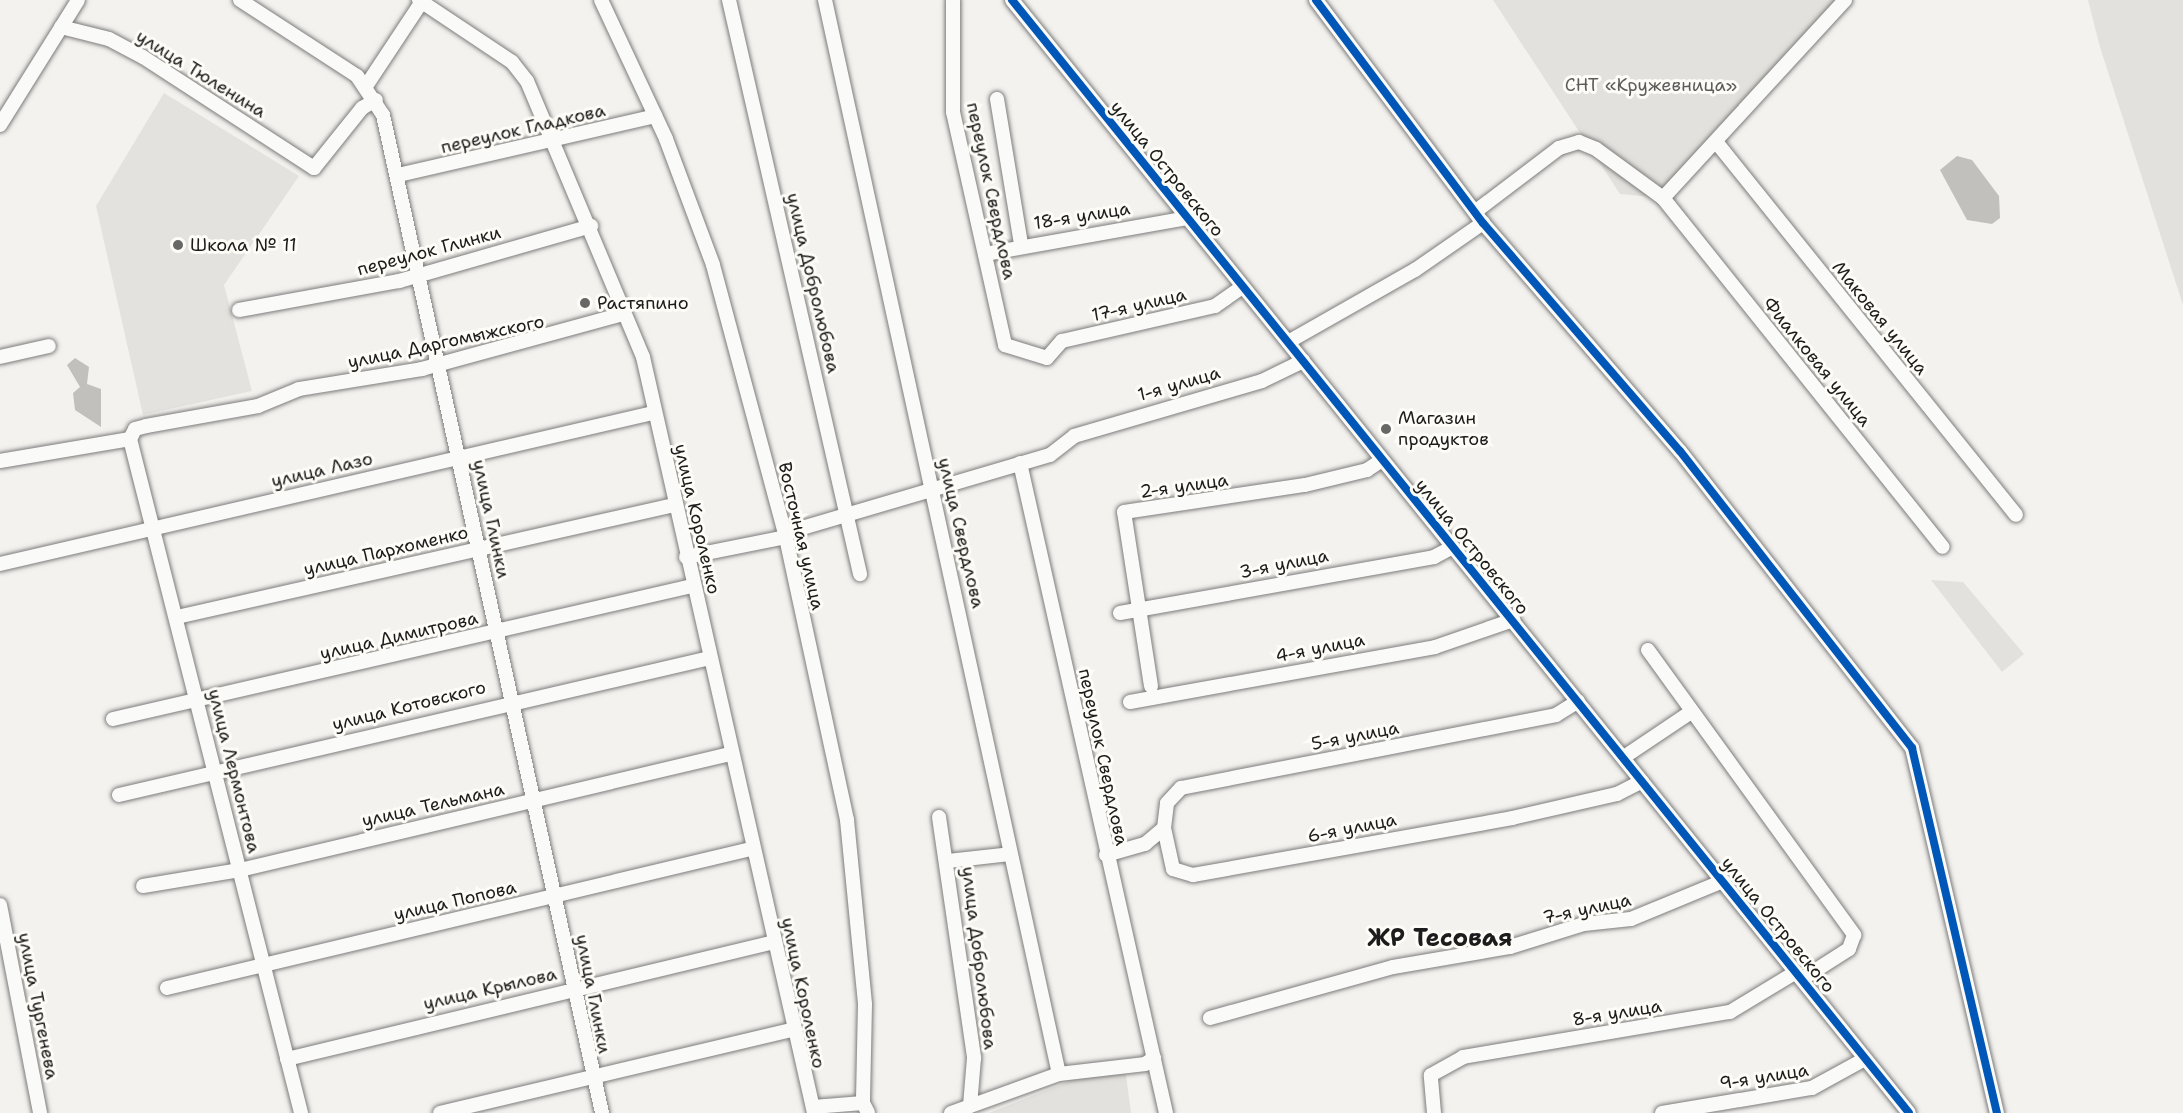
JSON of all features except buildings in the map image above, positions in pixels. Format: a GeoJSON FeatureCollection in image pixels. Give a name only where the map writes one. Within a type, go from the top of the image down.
{"type":"FeatureCollection","features":[{"type":"Feature","properties":{"kind":"street"},"geometry":{"type":"LineString","coordinates":[[0,125],[78,0]]}},
{"type":"Feature","properties":{"kind":"street","name":"улица Глинки"},"geometry":{"type":"LineString","coordinates":[[240,0],[366,86],[376,100],[398,175],[555,895],[592,1076],[602,1113]]}},
{"type":"Feature","properties":{"kind":"street"},"geometry":{"type":"LineString","coordinates":[[366,86],[421,0]]}},
{"type":"Feature","properties":{"kind":"street","name":"улица Короленко"},"geometry":{"type":"LineString","coordinates":[[421,0],[512,62],[553,142],[591,226],[623,314],[643,357],[653,413],[710,658],[772,943],[813,1110]]}},
{"type":"Feature","properties":{"kind":"street","name":"Восточная улица"},"geometry":{"type":"LineString","coordinates":[[601,0],[655,116],[713,265],[785,535],[847,820],[865,1004],[866,1108]]}},
{"type":"Feature","properties":{"kind":"street","name":"улица Добролюбова"},"geometry":{"type":"LineString","coordinates":[[729,0],[844,514],[860,574]]}},
{"type":"Feature","properties":{"kind":"street","name":"улица Свердлова"},"geometry":{"type":"LineString","coordinates":[[825,0],[1059,1074]]}},
{"type":"Feature","properties":{"kind":"street","name":"переулок Свердлова"},"geometry":{"type":"LineString","coordinates":[[953,0],[953,112],[1005,345],[1047,358]]}},
{"type":"Feature","properties":{"kind":"street","name":"улица Островского"},"geometry":{"type":"LineString","coordinates":[[1012,0],[1909,1113]]}},
{"type":"Feature","properties":{"kind":"street"},"geometry":{"type":"LineString","coordinates":[[1316,0],[1479,217],[1680,450],[1912,748],[1996,1113]]}},
{"type":"Feature","properties":{"kind":"street"},"geometry":{"type":"LineString","coordinates":[[1663,198],[1717,143],[1845,0]]}},
{"type":"Feature","properties":{"kind":"street","name":"улица Тюленина"},"geometry":{"type":"LineString","coordinates":[[61,27],[109,39],[144,57],[314,168],[362,108],[376,100]]}},
{"type":"Feature","properties":{"kind":"street"},"geometry":{"type":"LineString","coordinates":[[996,99],[1021,244]]}},
{"type":"Feature","properties":{"kind":"street","name":"переулок Гладкова"},"geometry":{"type":"LineString","coordinates":[[398,175],[553,142],[655,116]]}},
{"type":"Feature","properties":{"kind":"street","name":"Фиалковая улица"},"geometry":{"type":"LineString","coordinates":[[1479,217],[1559,148],[1579,142],[1663,198],[1943,547]]}},
{"type":"Feature","properties":{"kind":"street","name":"Маковая улица"},"geometry":{"type":"LineString","coordinates":[[1717,143],[2016,515]]}},
{"type":"Feature","properties":{"kind":"street"},"geometry":{"type":"LineString","coordinates":[[1288,342],[1415,270],[1479,217]]}},
{"type":"Feature","properties":{"kind":"street","name":"18-я улица"},"geometry":{"type":"LineString","coordinates":[[985,254],[1021,244],[1187,218]]}},
{"type":"Feature","properties":{"kind":"street","name":"переулок Глинки"},"geometry":{"type":"LineString","coordinates":[[239,310],[418,275],[591,226]]}},
{"type":"Feature","properties":{"kind":"street","name":"17-я улица"},"geometry":{"type":"LineString","coordinates":[[1047,358],[1062,341],[1215,306],[1242,287]]}},
{"type":"Feature","properties":{"kind":"street","name":"улица Даргомыжского"},"geometry":{"type":"LineString","coordinates":[[0,461],[130,439],[135,429],[146,426],[258,406],[298,389],[439,363],[536,342],[623,314]]}},
{"type":"Feature","properties":{"kind":"street"},"geometry":{"type":"LineString","coordinates":[[0,357],[48,346]]}},
{"type":"Feature","properties":{"kind":"street","name":"1-я улица"},"geometry":{"type":"LineString","coordinates":[[686,557],[785,535],[932,487],[1050,455],[1064,442],[1173,404],[1262,381],[1303,361]]}},
{"type":"Feature","properties":{"kind":"street","name":"улица Лазо"},"geometry":{"type":"LineString","coordinates":[[0,564],[156,526],[653,413]]}},
{"type":"Feature","properties":{"kind":"street","name":"улица Лермонтова"},"geometry":{"type":"LineString","coordinates":[[130,439],[156,526],[197,700],[301,1113]]}},
{"type":"Feature","properties":{"kind":"street","name":"2-я улица"},"geometry":{"type":"LineString","coordinates":[[1151,686],[1124,512],[1305,485],[1367,470],[1382,460]]}},
{"type":"Feature","properties":{"kind":"street","name":"переулок Свердлова"},"geometry":{"type":"LineString","coordinates":[[1020,464],[1106,855],[1166,1113]]}},
{"type":"Feature","properties":{"kind":"street","name":"улица Пархоменко"},"geometry":{"type":"LineString","coordinates":[[177,616],[674,505]]}},
{"type":"Feature","properties":{"kind":"street","name":"3-я улица"},"geometry":{"type":"LineString","coordinates":[[1120,613],[1434,557],[1453,547]]}},
{"type":"Feature","properties":{"kind":"street","name":"улица Димитрова"},"geometry":{"type":"LineString","coordinates":[[112,720],[692,586]]}},
{"type":"Feature","properties":{"kind":"street","name":"4-я улица"},"geometry":{"type":"LineString","coordinates":[[1130,702],[1435,647],[1513,620]]}},
{"type":"Feature","properties":{"kind":"street"},"geometry":{"type":"LineString","coordinates":[[1624,757],[1691,712],[1648,650]]}},
{"type":"Feature","properties":{"kind":"street","name":"улица Котовского"},"geometry":{"type":"LineString","coordinates":[[118,795],[512,700],[710,658]]}},
{"type":"Feature","properties":{"kind":"street","name":"5-я улица"},"geometry":{"type":"LineString","coordinates":[[1164,828],[1167,802],[1181,788],[1556,715],[1578,701]]}},
{"type":"Feature","properties":{"kind":"street","name":"8-я улица"},"geometry":{"type":"LineString","coordinates":[[1434,1113],[1429,1086],[1436,1069],[1463,1057],[1730,1012],[1849,949],[1854,935],[1691,712]]}},
{"type":"Feature","properties":{"kind":"street","name":"улица Тельмана"},"geometry":{"type":"LineString","coordinates":[[143,886],[240,870],[730,754]]}},
{"type":"Feature","properties":{"kind":"street","name":"6-я улица"},"geometry":{"type":"LineString","coordinates":[[1164,828],[1173,869],[1193,875],[1512,818],[1617,794],[1642,781]]}},
{"type":"Feature","properties":{"kind":"street","name":"улица Добролюбова"},"geometry":{"type":"LineString","coordinates":[[939,817],[948,861],[974,1058],[970,1106]]}},
{"type":"Feature","properties":{"kind":"street"},"geometry":{"type":"LineString","coordinates":[[1106,855],[1145,844],[1164,828]]}},
{"type":"Feature","properties":{"kind":"street","name":"улица Попова"},"geometry":{"type":"LineString","coordinates":[[167,988],[751,849]]}},
{"type":"Feature","properties":{"kind":"street"},"geometry":{"type":"LineString","coordinates":[[948,861],[1010,854]]}},
{"type":"Feature","properties":{"kind":"street","name":"7-я улица"},"geometry":{"type":"LineString","coordinates":[[1210,1018],[1393,967],[1510,947],[1584,924],[1631,919],[1723,881]]}},
{"type":"Feature","properties":{"kind":"street","name":"улица Тургенева"},"geometry":{"type":"LineString","coordinates":[[0,905],[40,1113]]}},
{"type":"Feature","properties":{"kind":"street","name":"улица Крылова"},"geometry":{"type":"LineString","coordinates":[[288,1059],[573,988],[772,943]]}},
{"type":"Feature","properties":{"kind":"street"},"geometry":{"type":"LineString","coordinates":[[440,1113],[792,1030]]}},
{"type":"Feature","properties":{"kind":"street"},"geometry":{"type":"LineString","coordinates":[[951,1113],[1059,1074],[1145,1064],[1155,1058]]}},
{"type":"Feature","properties":{"kind":"street","name":"9-я улица"},"geometry":{"type":"LineString","coordinates":[[1662,1113],[1812,1088],[1865,1059]]}},
{"type":"Feature","properties":{"kind":"street"},"geometry":{"type":"LineString","coordinates":[[813,1110],[866,1108]]}},
{"type":"Feature","properties":{"kind":"shaded area","name":"Школа № 11"},"geometry":{"type":"Polygon","coordinates":[[[164,93],[299,176],[224,285],[252,391],[143,415],[96,206],[164,93]]]}},
{"type":"Feature","properties":{"kind":"shaded area"},"geometry":{"type":"Polygon","coordinates":[[[1957,156],[1972,160],[1999,196],[2000,218],[1992,224],[1967,220],[1940,170],[1957,156]]]}},
{"type":"Feature","properties":{"kind":"shaded area"},"geometry":{"type":"Polygon","coordinates":[[[75,358],[89,367],[87,384],[101,389],[101,427],[75,410],[73,393],[80,387],[67,365],[75,358]]]}},
{"type":"Feature","properties":{"kind":"green space","name":"СНТ «Кружевница»"},"geometry":{"type":"Polygon","coordinates":[[[1493,0],[1837,0],[1663,198],[1620,194],[1493,0]]]}},
{"type":"Feature","properties":{"kind":"green space"},"geometry":{"type":"Polygon","coordinates":[[[2088,0],[2183,0],[2183,305],[2100,47],[2088,0]]]}},
{"type":"Feature","properties":{"kind":"green space"},"geometry":{"type":"Polygon","coordinates":[[[1931,580],[1963,582],[2024,654],[2002,672],[1931,580]]]}},
{"type":"Feature","properties":{"kind":"green space"},"geometry":{"type":"Polygon","coordinates":[[[1113,1064],[1126,1075],[1131,1113],[989,1113],[1113,1064]]]}},
{"type":"Feature","properties":{"kind":"cycle path"},"geometry":{"type":"LineString","coordinates":[[1012,0],[1909,1113]]}},
{"type":"Feature","properties":{"kind":"cycle path"},"geometry":{"type":"LineString","coordinates":[[1316,0],[1483,223],[1680,451],[1912,748],[1997,1113]]}},
{"type":"Feature","properties":{"kind":"place","name":"Школа № 11"},"geometry":{"type":"Point","coordinates":[178,245]}},
{"type":"Feature","properties":{"kind":"place","name":"Растяпино"},"geometry":{"type":"Point","coordinates":[585,303]}},
{"type":"Feature","properties":{"kind":"place","name":"Магазин продуктов"},"geometry":{"type":"Point","coordinates":[1386,429]}},
{"type":"Feature","properties":{"kind":"district","name":"ЖР Тесовая"},"geometry":{"type":"Point","coordinates":[1440,939]}}]}
